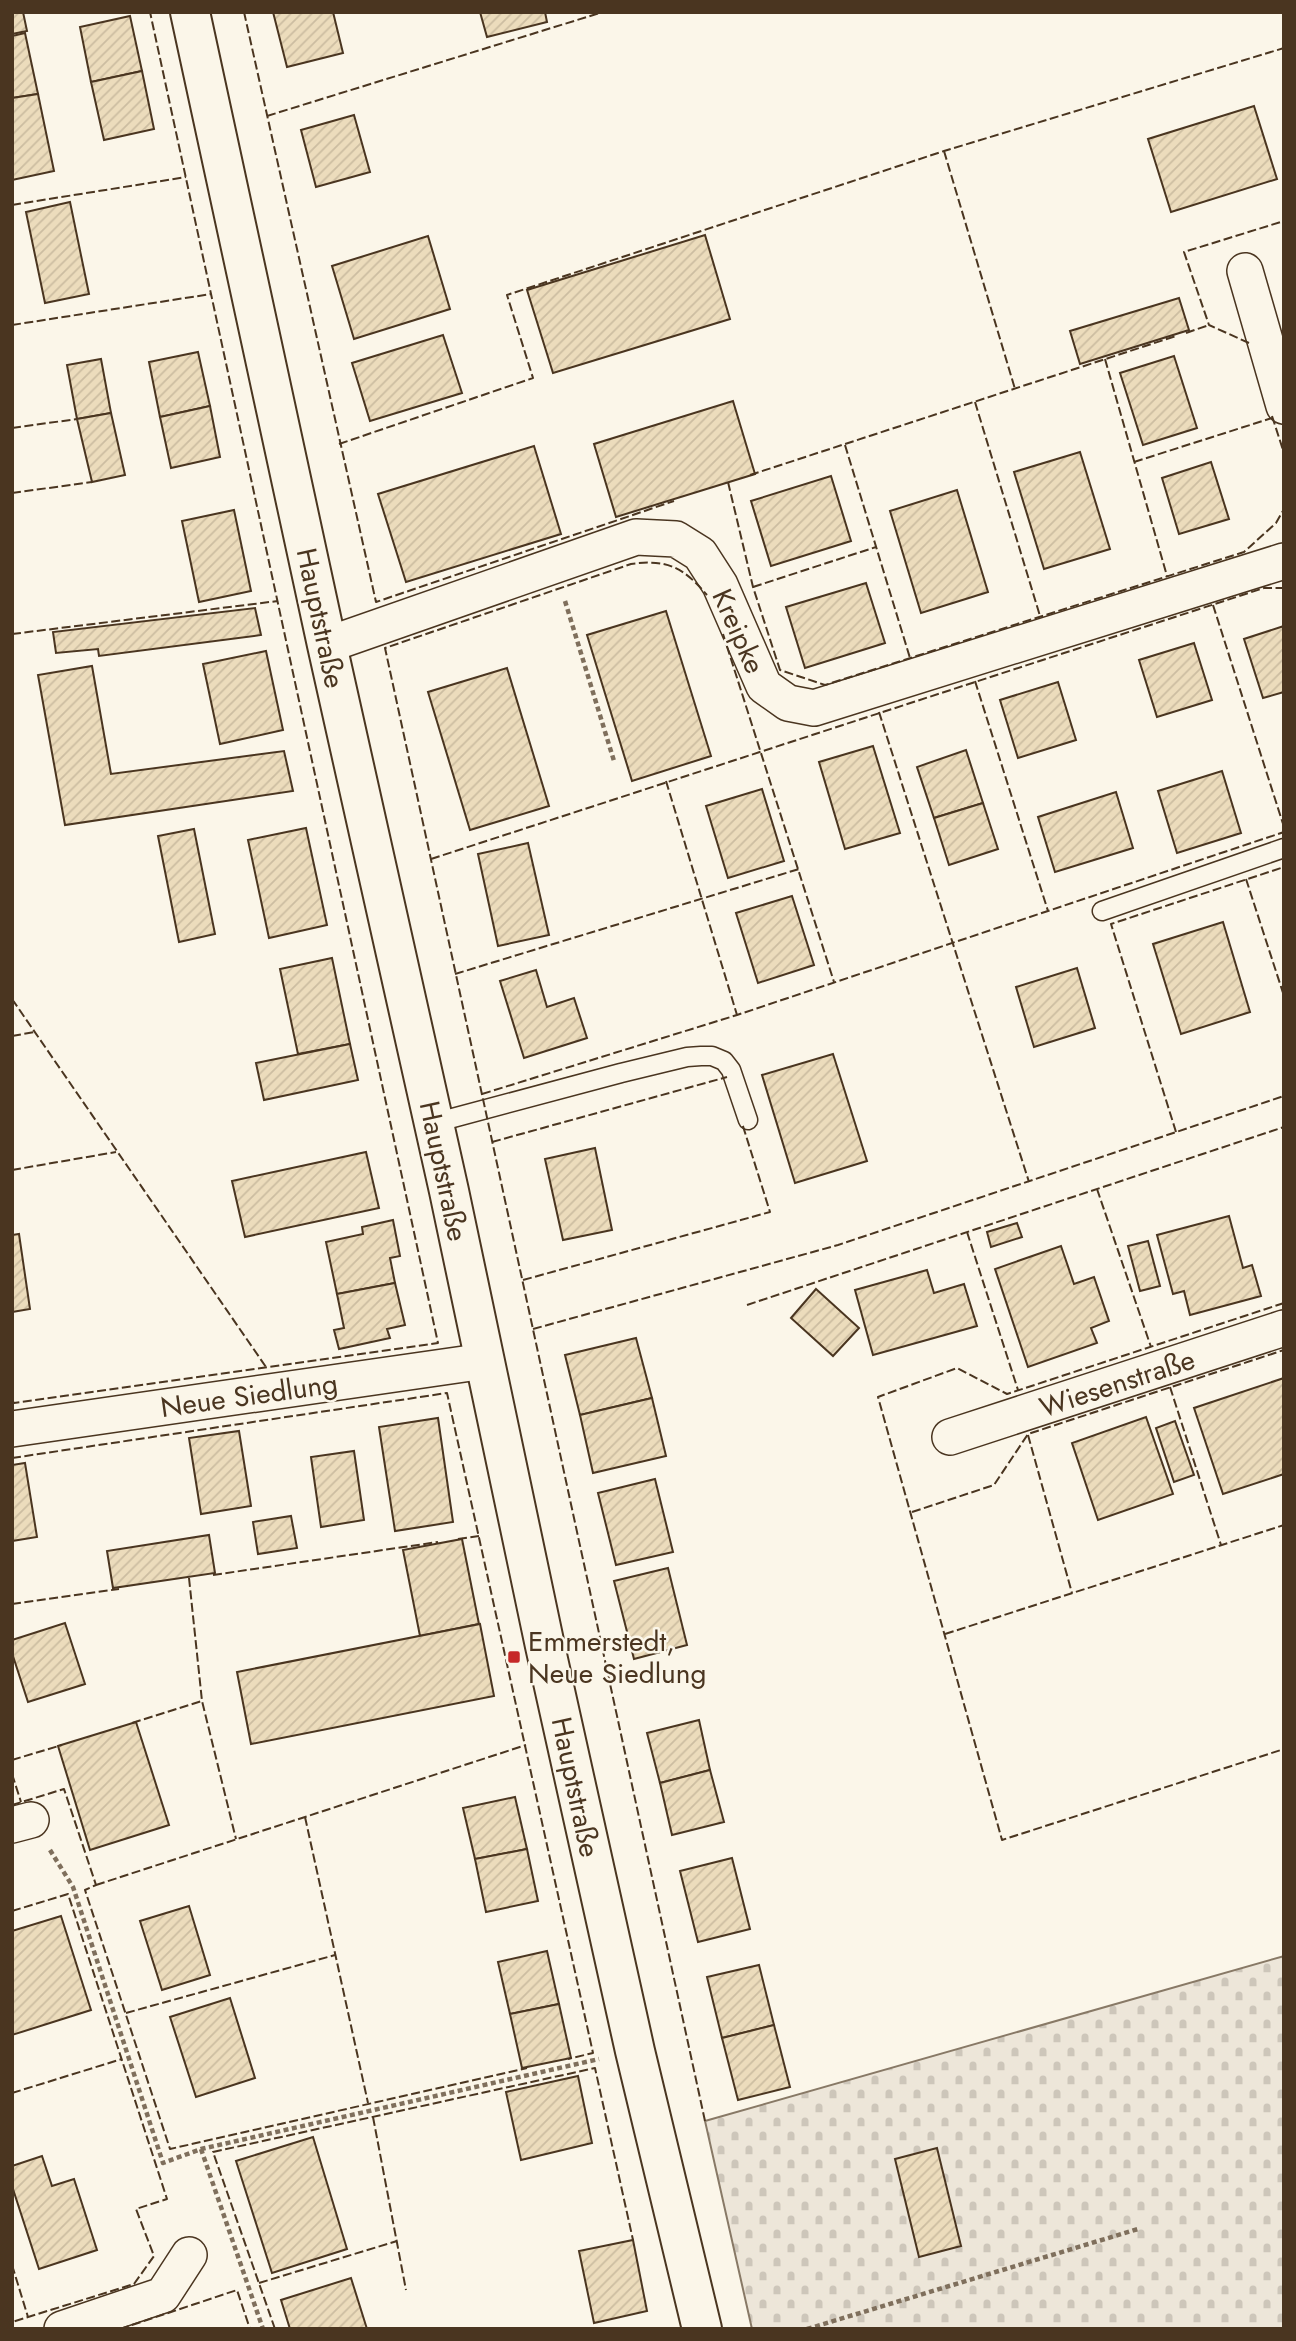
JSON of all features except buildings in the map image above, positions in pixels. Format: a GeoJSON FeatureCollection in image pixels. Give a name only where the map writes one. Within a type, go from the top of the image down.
{"type":"FeatureCollection","features":[{"type":"Feature","properties":{"kind":"main road","name":"Hauptstraße"},"geometry":{"type":"LineString","coordinates":[[190,12],[635,2051],[702,2329]]}},
{"type":"Feature","properties":{"kind":"street"},"geometry":{"type":"LineString","coordinates":[[1245,271],[1284,406]]}},
{"type":"Feature","properties":{"kind":"street","name":"Kreipke"},"geometry":{"type":"LineString","coordinates":[[327,645],[636,537],[676,539],[700,554],[720,585],[764,687],[788,703],[814,708],[1284,561]]}},
{"type":"Feature","properties":{"kind":"street","name":"Wiesenstraße"},"geometry":{"type":"LineString","coordinates":[[950,1437],[1284,1328]]}},
{"type":"Feature","properties":{"kind":"street","name":"Neue Siedlung"},"geometry":{"type":"LineString","coordinates":[[14,1426],[485,1361]]}},
{"type":"Feature","properties":{"kind":"street"},"geometry":{"type":"LineString","coordinates":[[62,2329],[163,2295],[189,2255]]}},
{"type":"Feature","properties":{"kind":"lane"},"geometry":{"type":"LineString","coordinates":[[1101,911],[1284,848]]}},
{"type":"Feature","properties":{"kind":"lane"},"geometry":{"type":"LineString","coordinates":[[434,1123],[660,1063],[701,1056],[712,1056],[724,1061],[731,1070],[748,1120]]}},
{"type":"Feature","properties":{"kind":"path"},"geometry":{"type":"LineString","coordinates":[[554,566],[614,761]]}},
{"type":"Feature","properties":{"kind":"path"},"geometry":{"type":"LineString","coordinates":[[21,1823],[73,1887],[163,2163],[201,2149],[635,2051]]}},
{"type":"Feature","properties":{"kind":"path"},"geometry":{"type":"LineString","coordinates":[[201,2149],[263,2329]]}},
{"type":"Feature","properties":{"kind":"path"},"geometry":{"type":"LineString","coordinates":[[807,2329],[1138,2229]]}},
{"type":"Feature","properties":{"kind":"green space"},"geometry":{"type":"Polygon","coordinates":[[[1284,1956],[1284,2329],[752,2329],[705,2121],[1284,1956]]]}},
{"type":"Feature","properties":{"kind":"fence"},"geometry":{"type":"LineString","coordinates":[[12,1400],[14,1403],[438,1343],[150,12]]}},
{"type":"Feature","properties":{"kind":"fence"},"geometry":{"type":"LineString","coordinates":[[244,12],[376,602],[674,501]]}},
{"type":"Feature","properties":{"kind":"fence"},"geometry":{"type":"LineString","coordinates":[[267,116],[603,12]]}},
{"type":"Feature","properties":{"kind":"fence"},"geometry":{"type":"LineString","coordinates":[[339,444],[533,378],[507,295],[944,151],[1284,48]]}},
{"type":"Feature","properties":{"kind":"fence"},"geometry":{"type":"LineString","coordinates":[[944,151],[1015,389]]}},
{"type":"Feature","properties":{"kind":"fence"},"geometry":{"type":"LineString","coordinates":[[12,205],[186,177]]}},
{"type":"Feature","properties":{"kind":"fence"},"geometry":{"type":"LineString","coordinates":[[1249,343],[1209,325],[1184,252],[1284,221]]}},
{"type":"Feature","properties":{"kind":"fence"},"geometry":{"type":"LineString","coordinates":[[12,325],[211,294]]}},
{"type":"Feature","properties":{"kind":"fence"},"geometry":{"type":"LineString","coordinates":[[1186,333],[1209,325]]}},
{"type":"Feature","properties":{"kind":"fence"},"geometry":{"type":"LineString","coordinates":[[750,475],[1176,336]]}},
{"type":"Feature","properties":{"kind":"fence"},"geometry":{"type":"LineString","coordinates":[[1105,359],[1167,576]]}},
{"type":"Feature","properties":{"kind":"fence"},"geometry":{"type":"LineString","coordinates":[[975,402],[1040,616]]}},
{"type":"Feature","properties":{"kind":"fence"},"geometry":{"type":"LineString","coordinates":[[1272,416],[1284,453]]}},
{"type":"Feature","properties":{"kind":"fence"},"geometry":{"type":"LineString","coordinates":[[1134,462],[1272,418]]}},
{"type":"Feature","properties":{"kind":"fence"},"geometry":{"type":"LineString","coordinates":[[12,428],[77,419]]}},
{"type":"Feature","properties":{"kind":"fence"},"geometry":{"type":"LineString","coordinates":[[845,445],[910,658]]}},
{"type":"Feature","properties":{"kind":"fence"},"geometry":{"type":"LineString","coordinates":[[12,493],[92,482]]}},
{"type":"Feature","properties":{"kind":"fence"},"geometry":{"type":"LineString","coordinates":[[728,482],[753,587],[780,670],[825,685],[1244,552],[1276,523],[1284,509]]}},
{"type":"Feature","properties":{"kind":"fence"},"geometry":{"type":"LineString","coordinates":[[753,587],[876,547]]}},
{"type":"Feature","properties":{"kind":"fence"},"geometry":{"type":"LineString","coordinates":[[705,2121],[385,648],[631,564],[655,563],[674,567],[707,595]]}},
{"type":"Feature","properties":{"kind":"fence"},"geometry":{"type":"LineString","coordinates":[[431,859],[1264,588],[1284,588]]}},
{"type":"Feature","properties":{"kind":"fence"},"geometry":{"type":"LineString","coordinates":[[12,634],[278,601]]}},
{"type":"Feature","properties":{"kind":"fence"},"geometry":{"type":"LineString","coordinates":[[1213,605],[1284,827]]}},
{"type":"Feature","properties":{"kind":"fence"},"geometry":{"type":"LineString","coordinates":[[723,634],[834,982]]}},
{"type":"Feature","properties":{"kind":"fence"},"geometry":{"type":"LineString","coordinates":[[975,681],[1048,911]]}},
{"type":"Feature","properties":{"kind":"fence"},"geometry":{"type":"LineString","coordinates":[[879,712],[1029,1182]]}},
{"type":"Feature","properties":{"kind":"fence"},"geometry":{"type":"LineString","coordinates":[[666,781],[737,1015]]}},
{"type":"Feature","properties":{"kind":"fence"},"geometry":{"type":"LineString","coordinates":[[482,1094],[737,1015],[1284,832]]}},
{"type":"Feature","properties":{"kind":"fence"},"geometry":{"type":"LineString","coordinates":[[1176,1132],[1111,924],[1284,867]]}},
{"type":"Feature","properties":{"kind":"fence"},"geometry":{"type":"LineString","coordinates":[[455,974],[799,869]]}},
{"type":"Feature","properties":{"kind":"fence"},"geometry":{"type":"LineString","coordinates":[[1246,879],[1284,996]]}},
{"type":"Feature","properties":{"kind":"fence"},"geometry":{"type":"LineString","coordinates":[[12,999],[266,1367]]}},
{"type":"Feature","properties":{"kind":"fence"},"geometry":{"type":"LineString","coordinates":[[12,1036],[35,1032]]}},
{"type":"Feature","properties":{"kind":"fence"},"geometry":{"type":"LineString","coordinates":[[492,1142],[727,1077]]}},
{"type":"Feature","properties":{"kind":"fence"},"geometry":{"type":"LineString","coordinates":[[533,1329],[838,1245],[1284,1096]]}},
{"type":"Feature","properties":{"kind":"fence"},"geometry":{"type":"LineString","coordinates":[[523,1280],[770,1212],[742,1123]]}},
{"type":"Feature","properties":{"kind":"fence"},"geometry":{"type":"LineString","coordinates":[[747,1305],[1284,1127]]}},
{"type":"Feature","properties":{"kind":"fence"},"geometry":{"type":"LineString","coordinates":[[12,1170],[116,1152]]}},
{"type":"Feature","properties":{"kind":"fence"},"geometry":{"type":"LineString","coordinates":[[1097,1189],[1151,1347]]}},
{"type":"Feature","properties":{"kind":"fence"},"geometry":{"type":"LineString","coordinates":[[967,1232],[1018,1390]]}},
{"type":"Feature","properties":{"kind":"fence"},"geometry":{"type":"LineString","coordinates":[[1284,1303],[1007,1394],[957,1368],[878,1397],[1002,1840],[1284,1749]]}},
{"type":"Feature","properties":{"kind":"fence"},"geometry":{"type":"LineString","coordinates":[[912,1512],[994,1485],[1028,1434],[1284,1350]]}},
{"type":"Feature","properties":{"kind":"fence"},"geometry":{"type":"LineString","coordinates":[[1170,1387],[1221,1545]]}},
{"type":"Feature","properties":{"kind":"fence"},"geometry":{"type":"LineString","coordinates":[[12,1458],[447,1393],[593,2053],[568,2059]]}},
{"type":"Feature","properties":{"kind":"fence"},"geometry":{"type":"LineString","coordinates":[[1028,1435],[1072,1593]]}},
{"type":"Feature","properties":{"kind":"fence"},"geometry":{"type":"LineString","coordinates":[[945,1634],[1284,1525]]}},
{"type":"Feature","properties":{"kind":"fence"},"geometry":{"type":"LineString","coordinates":[[458,1539],[479,1536]]}},
{"type":"Feature","properties":{"kind":"fence"},"geometry":{"type":"LineString","coordinates":[[213,1575],[438,1542]]}},
{"type":"Feature","properties":{"kind":"fence"},"geometry":{"type":"LineString","coordinates":[[189,1578],[202,1701],[236,1839]]}},
{"type":"Feature","properties":{"kind":"fence"},"geometry":{"type":"LineString","coordinates":[[12,1604],[119,1589]]}},
{"type":"Feature","properties":{"kind":"fence"},"geometry":{"type":"LineString","coordinates":[[132,1723],[202,1701]]}},
{"type":"Feature","properties":{"kind":"fence"},"geometry":{"type":"LineString","coordinates":[[12,1760],[62,1745]]}},
{"type":"Feature","properties":{"kind":"fence"},"geometry":{"type":"LineString","coordinates":[[96,1885],[526,1745]]}},
{"type":"Feature","properties":{"kind":"fence"},"geometry":{"type":"LineString","coordinates":[[12,1774],[21,1802]]}},
{"type":"Feature","properties":{"kind":"fence"},"geometry":{"type":"LineString","coordinates":[[12,1805],[64,1789],[96,1885],[85,1890],[170,2149],[527,2068]]}},
{"type":"Feature","properties":{"kind":"fence"},"geometry":{"type":"LineString","coordinates":[[305,1817],[368,2103]]}},
{"type":"Feature","properties":{"kind":"fence"},"geometry":{"type":"LineString","coordinates":[[12,1911],[68,1894],[167,2199],[136,2209],[154,2256],[134,2284],[12,2322]]}},
{"type":"Feature","properties":{"kind":"fence"},"geometry":{"type":"LineString","coordinates":[[126,2013],[335,1955]]}},
{"type":"Feature","properties":{"kind":"fence"},"geometry":{"type":"LineString","coordinates":[[12,2093],[122,2059]]}},
{"type":"Feature","properties":{"kind":"fence"},"geometry":{"type":"LineString","coordinates":[[275,2329],[213,2152],[595,2068],[633,2240]]}},
{"type":"Feature","properties":{"kind":"fence"},"geometry":{"type":"LineString","coordinates":[[373,2117],[406,2290]]}},
{"type":"Feature","properties":{"kind":"fence"},"geometry":{"type":"LineString","coordinates":[[259,2283],[397,2241]]}},
{"type":"Feature","properties":{"kind":"fence"},"geometry":{"type":"LineString","coordinates":[[12,2265],[28,2317]]}},
{"type":"Feature","properties":{"kind":"fence"},"geometry":{"type":"LineString","coordinates":[[120,2329],[237,2290],[250,2329]]}},
{"type":"Feature","properties":{"kind":"place","name":"Emmerstedt, Neue Siedlung"},"geometry":{"type":"Point","coordinates":[514,1657]}}]}
